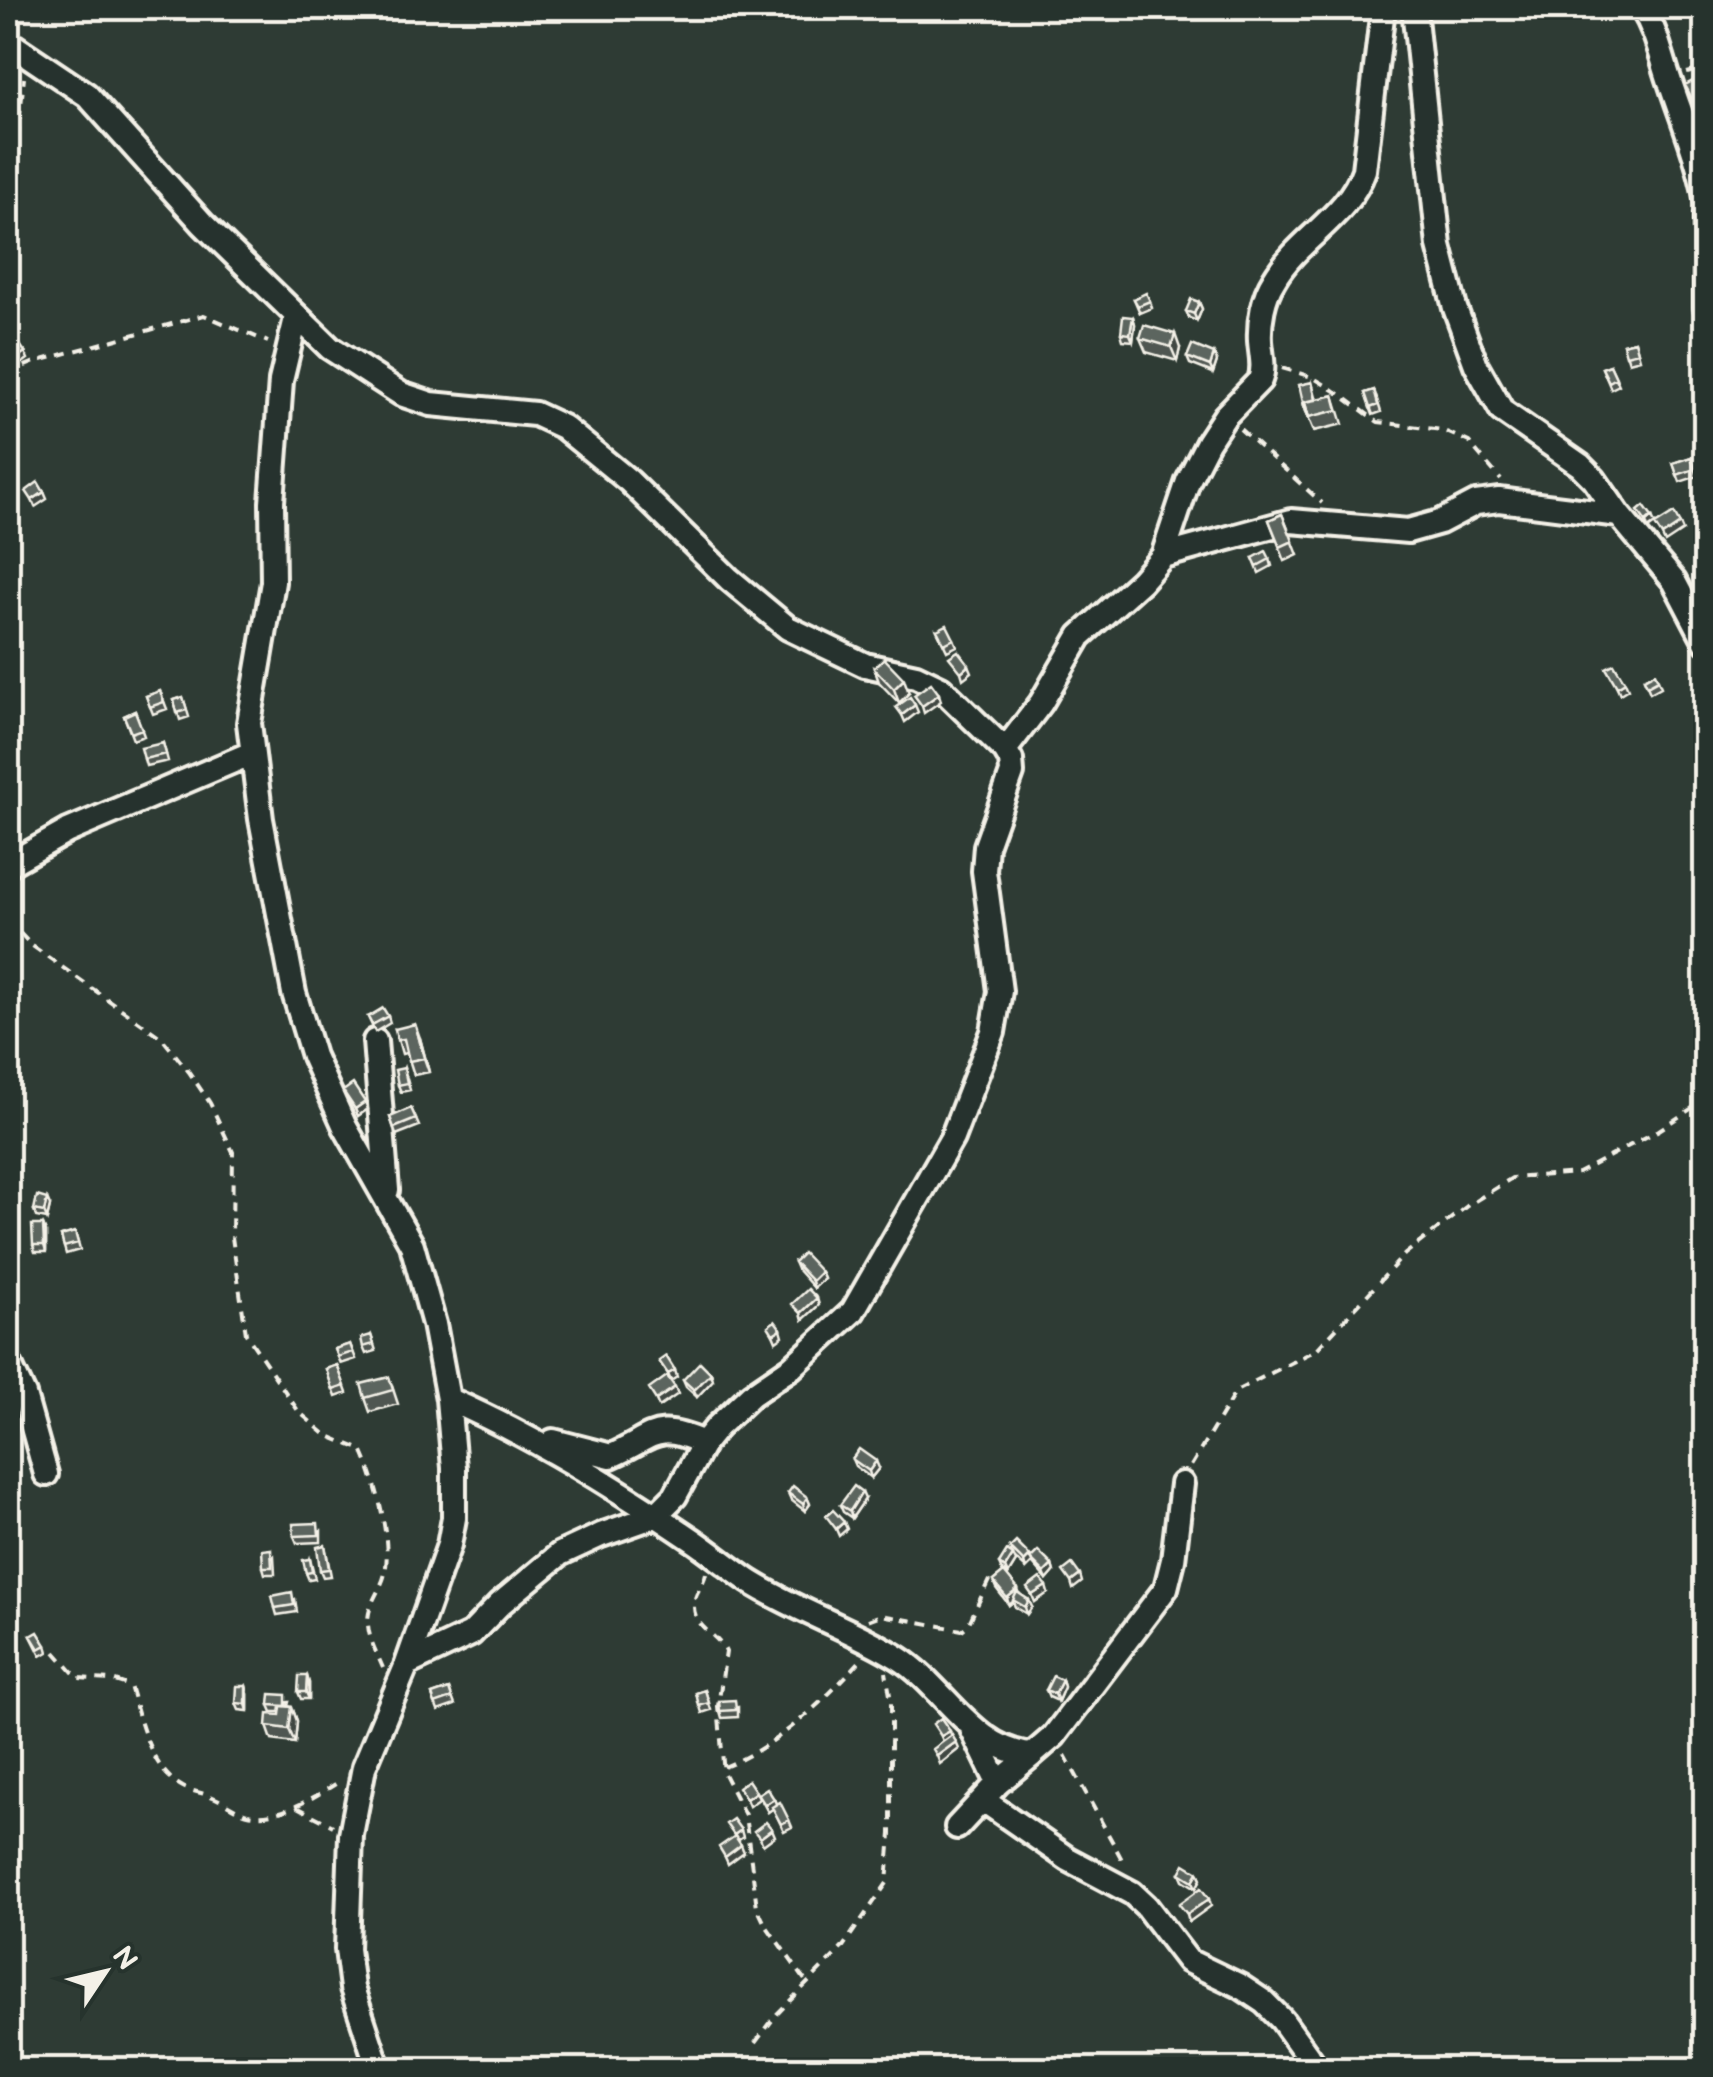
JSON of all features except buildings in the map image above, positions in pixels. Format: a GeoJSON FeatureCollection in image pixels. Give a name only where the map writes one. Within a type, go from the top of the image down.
{"type":"FeatureCollection","features":[{"type":"Feature","properties":{"kind":"street"},"geometry":{"type":"LineString","coordinates":[[1006,750],[1041,703],[1080,636],[1141,581],[1162,556],[1197,461],[1226,416],[1260,380],[1261,318],[1274,280],[1345,204],[1364,170],[1383,8]]}},
{"type":"Feature","properties":{"kind":"street"},"geometry":{"type":"LineString","coordinates":[[1414,8],[1440,246],[1455,308],[1476,365],[1502,411],[1594,479],[1674,580],[1706,642]]}},
{"type":"Feature","properties":{"kind":"street"},"geometry":{"type":"LineString","coordinates":[[1642,8],[1656,30],[1706,197]]}},
{"type":"Feature","properties":{"kind":"street"},"geometry":{"type":"LineString","coordinates":[[17,48],[87,95],[152,171],[330,348],[401,394],[431,404],[535,414],[563,427],[628,480],[761,608],[788,628],[838,653],[866,665],[930,682],[950,696],[1006,750],[1011,760],[1012,773],[986,846],[984,870],[986,908],[999,976],[999,1008],[972,1093],[952,1138],[852,1311],[792,1367],[751,1395],[704,1443],[675,1496],[656,1516],[560,1554],[471,1634],[406,1664]]}},
{"type":"Feature","properties":{"kind":"street"},"geometry":{"type":"LineString","coordinates":[[1706,216],[1706,307]]}},
{"type":"Feature","properties":{"kind":"street"},"geometry":{"type":"LineString","coordinates":[[296,318],[286,351],[272,502],[272,582],[251,707],[252,753],[273,895],[294,992],[329,1096],[412,1245],[434,1324],[448,1399],[456,1495],[452,1533],[394,1696],[364,1767],[350,1834],[347,1948],[352,1988],[379,2070]]}},
{"type":"Feature","properties":{"kind":"street"},"geometry":{"type":"LineString","coordinates":[[1162,556],[1291,521],[1408,532],[1476,504],[1514,500],[1619,514]]}},
{"type":"Feature","properties":{"kind":"street"},"geometry":{"type":"LineString","coordinates":[[8,865],[68,832],[252,753]]}},
{"type":"Feature","properties":{"kind":"street"},"geometry":{"type":"LineString","coordinates":[[375,1041],[388,1199]]}},
{"type":"Feature","properties":{"kind":"street"},"geometry":{"type":"LineString","coordinates":[[8,1361],[24,1395],[46,1474]]}},
{"type":"Feature","properties":{"kind":"street"},"geometry":{"type":"LineString","coordinates":[[448,1399],[514,1428],[600,1456],[611,1456],[656,1432],[670,1430],[704,1443]]}},
{"type":"Feature","properties":{"kind":"street"},"geometry":{"type":"LineString","coordinates":[[514,1428],[656,1516],[750,1581],[877,1646],[926,1680],[986,1738],[1032,1756]]}},
{"type":"Feature","properties":{"kind":"street"},"geometry":{"type":"LineString","coordinates":[[958,1827],[990,1791],[1054,1736],[1166,1588],[1182,1484]]}},
{"type":"Feature","properties":{"kind":"street"},"geometry":{"type":"LineString","coordinates":[[966,1722],[982,1746],[990,1791],[1068,1858],[1146,1906],[1188,1961],[1264,2002],[1318,2070]]}},
{"type":"Feature","properties":{"kind":"path"},"geometry":{"type":"LineString","coordinates":[[8,223],[17,48]]}},
{"type":"Feature","properties":{"kind":"path"},"geometry":{"type":"LineString","coordinates":[[8,373],[204,315],[286,351]]}},
{"type":"Feature","properties":{"kind":"path"},"geometry":{"type":"LineString","coordinates":[[1263,363],[1312,378],[1349,398],[1378,422],[1442,430],[1469,442],[1487,460],[1514,500]]}},
{"type":"Feature","properties":{"kind":"path"},"geometry":{"type":"LineString","coordinates":[[1226,416],[1323,504],[1340,525]]}},
{"type":"Feature","properties":{"kind":"path"},"geometry":{"type":"LineString","coordinates":[[8,920],[30,945],[162,1038],[200,1088],[226,1135],[235,1169],[232,1237],[246,1334],[299,1412],[326,1434],[362,1450],[379,1501],[385,1576],[366,1627],[394,1696]]}},
{"type":"Feature","properties":{"kind":"path"},"geometry":{"type":"LineString","coordinates":[[1182,1484],[1236,1391],[1316,1350],[1406,1254],[1467,1206],[1512,1178],[1578,1173],[1706,1099]]}},
{"type":"Feature","properties":{"kind":"path"},"geometry":{"type":"LineString","coordinates":[[706,1573],[694,1606],[696,1619],[724,1645],[726,1652],[718,1706],[723,1767],[745,1815],[758,1906],[765,1924],[806,1982]]}},
{"type":"Feature","properties":{"kind":"path"},"geometry":{"type":"LineString","coordinates":[[852,1632],[881,1615],[962,1630],[990,1578]]}},
{"type":"Feature","properties":{"kind":"path"},"geometry":{"type":"LineString","coordinates":[[723,1767],[779,1737],[877,1646]]}},
{"type":"Feature","properties":{"kind":"path"},"geometry":{"type":"LineString","coordinates":[[755,2043],[806,1982],[842,1948],[887,1883],[891,1864],[890,1701],[877,1646]]}},
{"type":"Feature","properties":{"kind":"path"},"geometry":{"type":"LineString","coordinates":[[54,1652],[78,1678],[112,1680],[130,1686],[137,1716],[172,1779],[184,1788],[249,1814],[296,1806],[364,1767]]}},
{"type":"Feature","properties":{"kind":"path"},"geometry":{"type":"LineString","coordinates":[[1054,1736],[1118,1847],[1132,1894]]}},
{"type":"Feature","properties":{"kind":"path"},"geometry":{"type":"LineString","coordinates":[[296,1806],[350,1834]]}}]}
